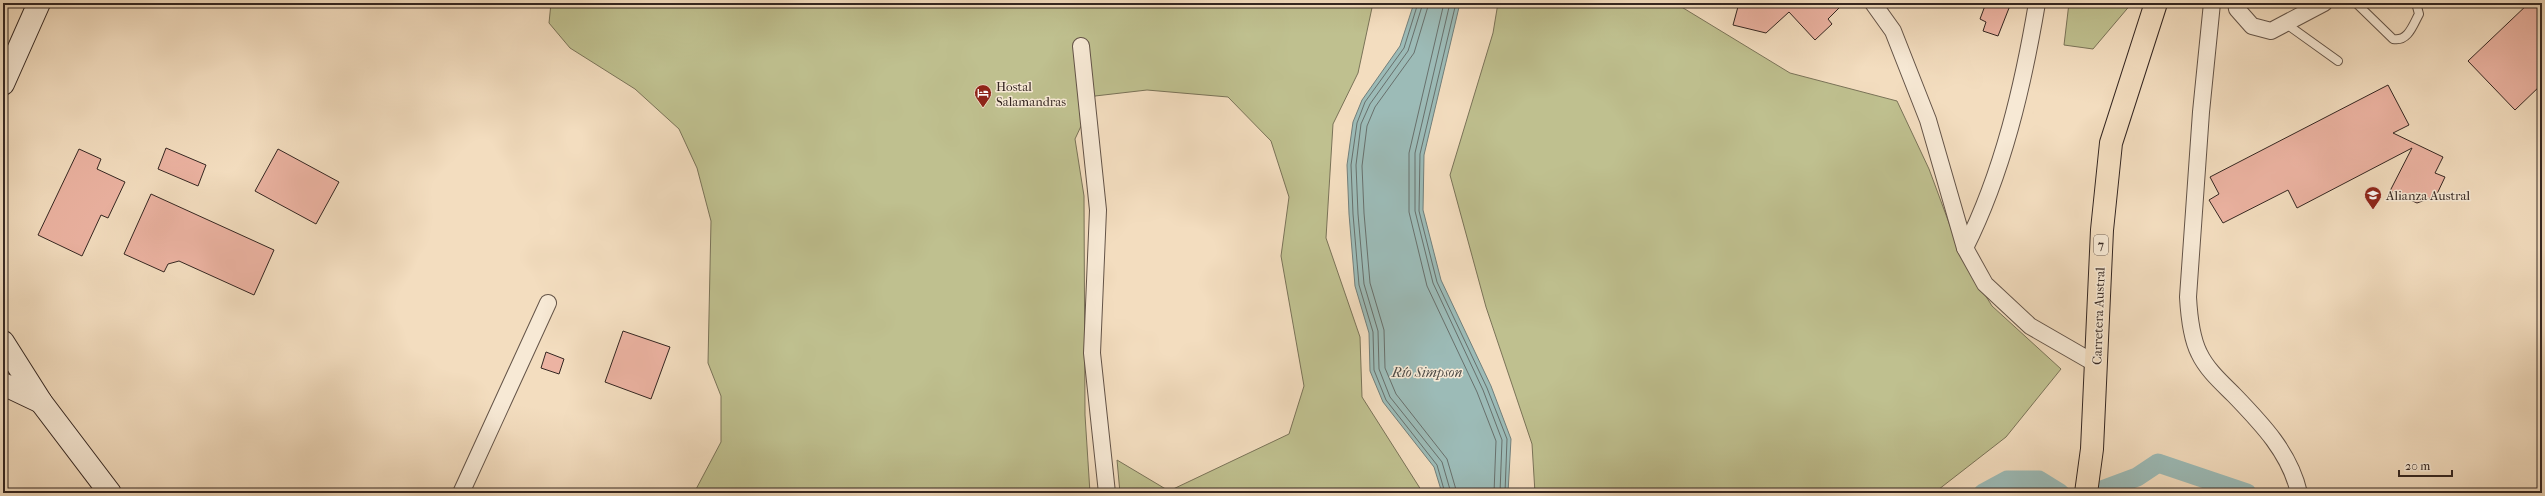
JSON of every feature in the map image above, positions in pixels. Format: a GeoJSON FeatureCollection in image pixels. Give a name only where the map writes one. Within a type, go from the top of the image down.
{"type":"FeatureCollection","features":[{"type":"Feature","properties":{"kind":"highway","name":"Carretera Austral"},"geometry":{"type":"LineString","coordinates":[[2086,493],[2092,449],[2102,230],[2110,143],[2156,3]]}},
{"type":"Feature","properties":{"kind":"street"},"geometry":{"type":"LineString","coordinates":[[3,84],[39,3]]}},
{"type":"Feature","properties":{"kind":"street"},"geometry":{"type":"LineString","coordinates":[[1873,3],[1893,31],[1928,120],[1965,248],[1985,284],[2030,326],[2096,364]]}},
{"type":"Feature","properties":{"kind":"street"},"geometry":{"type":"LineString","coordinates":[[1965,248],[1985,208],[2026,67],[2037,3]]}},
{"type":"Feature","properties":{"kind":"street"},"geometry":{"type":"LineString","coordinates":[[2212,3],[2201,112],[2188,297],[2189,315],[2199,353],[2214,375],[2274,438],[2294,472],[2299,493]]}},
{"type":"Feature","properties":{"kind":"street"},"geometry":{"type":"LineString","coordinates":[[2236,3],[2237,9],[2252,26],[2271,30],[2324,3]]}},
{"type":"Feature","properties":{"kind":"street"},"geometry":{"type":"LineString","coordinates":[[1081,46],[1098,210],[1092,353],[1107,493]]}},
{"type":"Feature","properties":{"kind":"street"},"geometry":{"type":"LineString","coordinates":[[461,493],[548,303]]}},
{"type":"Feature","properties":{"kind":"street"},"geometry":{"type":"LineString","coordinates":[[3,342],[41,402],[110,493]]}},
{"type":"Feature","properties":{"kind":"street"},"geometry":{"type":"LineString","coordinates":[[3,384],[41,402]]}},
{"type":"Feature","properties":{"kind":"lane"},"geometry":{"type":"LineString","coordinates":[[2356,3],[2393,40],[2398,40],[2407,35],[2418,14],[2416,3]]}},
{"type":"Feature","properties":{"kind":"lane"},"geometry":{"type":"LineString","coordinates":[[2285,23],[2338,61]]}},
{"type":"Feature","properties":{"kind":"green space"},"geometry":{"type":"Polygon","coordinates":[[[551,3],[1373,3],[1358,73],[1333,124],[1326,238],[1360,337],[1362,397],[1423,493],[1120,493],[1117,460],[1169,491],[1289,434],[1304,386],[1281,256],[1289,197],[1271,141],[1228,97],[1147,90],[1095,96],[1075,139],[1084,196],[1085,415],[1090,493],[694,493],[721,442],[721,396],[708,363],[711,221],[697,168],[679,129],[635,89],[570,48],[549,23],[551,3]]]}},
{"type":"Feature","properties":{"kind":"green space"},"geometry":{"type":"Polygon","coordinates":[[[1498,3],[1675,3],[1790,73],[1897,101],[1929,169],[1962,258],[1992,306],[2061,369],[2006,437],[1934,493],[1535,493],[1532,444],[1486,307],[1450,175],[1493,33],[1498,3]]]}},
{"type":"Feature","properties":{"kind":"green space"},"geometry":{"type":"Polygon","coordinates":[[[2069,3],[2132,3],[2093,49],[2064,45],[2069,3]]]}},
{"type":"Feature","properties":{"kind":"water","name":"Río Simpson"},"geometry":{"type":"Polygon","coordinates":[[[1414,3],[1460,3],[1424,155],[1423,210],[1441,280],[1491,386],[1511,439],[1508,493],[1442,493],[1434,467],[1383,402],[1370,371],[1369,333],[1355,286],[1349,214],[1347,165],[1353,122],[1362,100],[1400,46],[1414,3]]]}},
{"type":"Feature","properties":{"kind":"building"},"geometry":{"type":"Polygon","coordinates":[[[1739,3],[1844,3],[1828,19],[1832,24],[1815,40],[1789,12],[1766,33],[1733,25],[1739,3]]]}},
{"type":"Feature","properties":{"kind":"building"},"geometry":{"type":"Polygon","coordinates":[[[1986,3],[2011,3],[1998,36],[1983,31],[1986,22],[1980,19],[1986,3]]]}},
{"type":"Feature","properties":{"kind":"building"},"geometry":{"type":"Polygon","coordinates":[[[2529,3],[2542,3],[2542,84],[2515,110],[2468,61],[2529,3]]]}},
{"type":"Feature","properties":{"kind":"building"},"geometry":{"type":"Polygon","coordinates":[[[2388,85],[2409,125],[2393,133],[2443,157],[2435,173],[2445,177],[2436,196],[2417,203],[2390,191],[2412,148],[2297,208],[2288,190],[2223,223],[2209,200],[2219,194],[2210,177],[2388,85]]]}},
{"type":"Feature","properties":{"kind":"building"},"geometry":{"type":"Polygon","coordinates":[[[166,148],[206,165],[198,186],[158,169],[166,148]]]}},
{"type":"Feature","properties":{"kind":"building"},"geometry":{"type":"Polygon","coordinates":[[[79,149],[101,159],[97,169],[125,182],[108,218],[101,215],[82,256],[38,235],[79,149]]]}},
{"type":"Feature","properties":{"kind":"building"},"geometry":{"type":"Polygon","coordinates":[[[278,149],[339,182],[316,224],[255,191],[278,149]]]}},
{"type":"Feature","properties":{"kind":"building"},"geometry":{"type":"Polygon","coordinates":[[[151,194],[274,250],[254,295],[179,261],[168,264],[164,272],[124,254],[151,194]]]}},
{"type":"Feature","properties":{"kind":"building"},"geometry":{"type":"Polygon","coordinates":[[[623,331],[670,347],[651,399],[605,382],[623,331]]]}},
{"type":"Feature","properties":{"kind":"building"},"geometry":{"type":"Polygon","coordinates":[[[546,352],[564,359],[559,374],[541,368],[546,352]]]}},
{"type":"Feature","properties":{"kind":"waterway"},"geometry":{"type":"LineString","coordinates":[[2102,490],[2137,477],[2158,463],[2247,493]]}},
{"type":"Feature","properties":{"kind":"waterway"},"geometry":{"type":"LineString","coordinates":[[1983,493],[2007,480],[2039,480],[2060,493]]}},
{"type":"Feature","properties":{"kind":"place","name":"Hostal Salamandras"},"geometry":{"type":"Point","coordinates":[983,108]}},
{"type":"Feature","properties":{"kind":"place","name":"Alianza Austral"},"geometry":{"type":"Point","coordinates":[2373,210]}}]}
